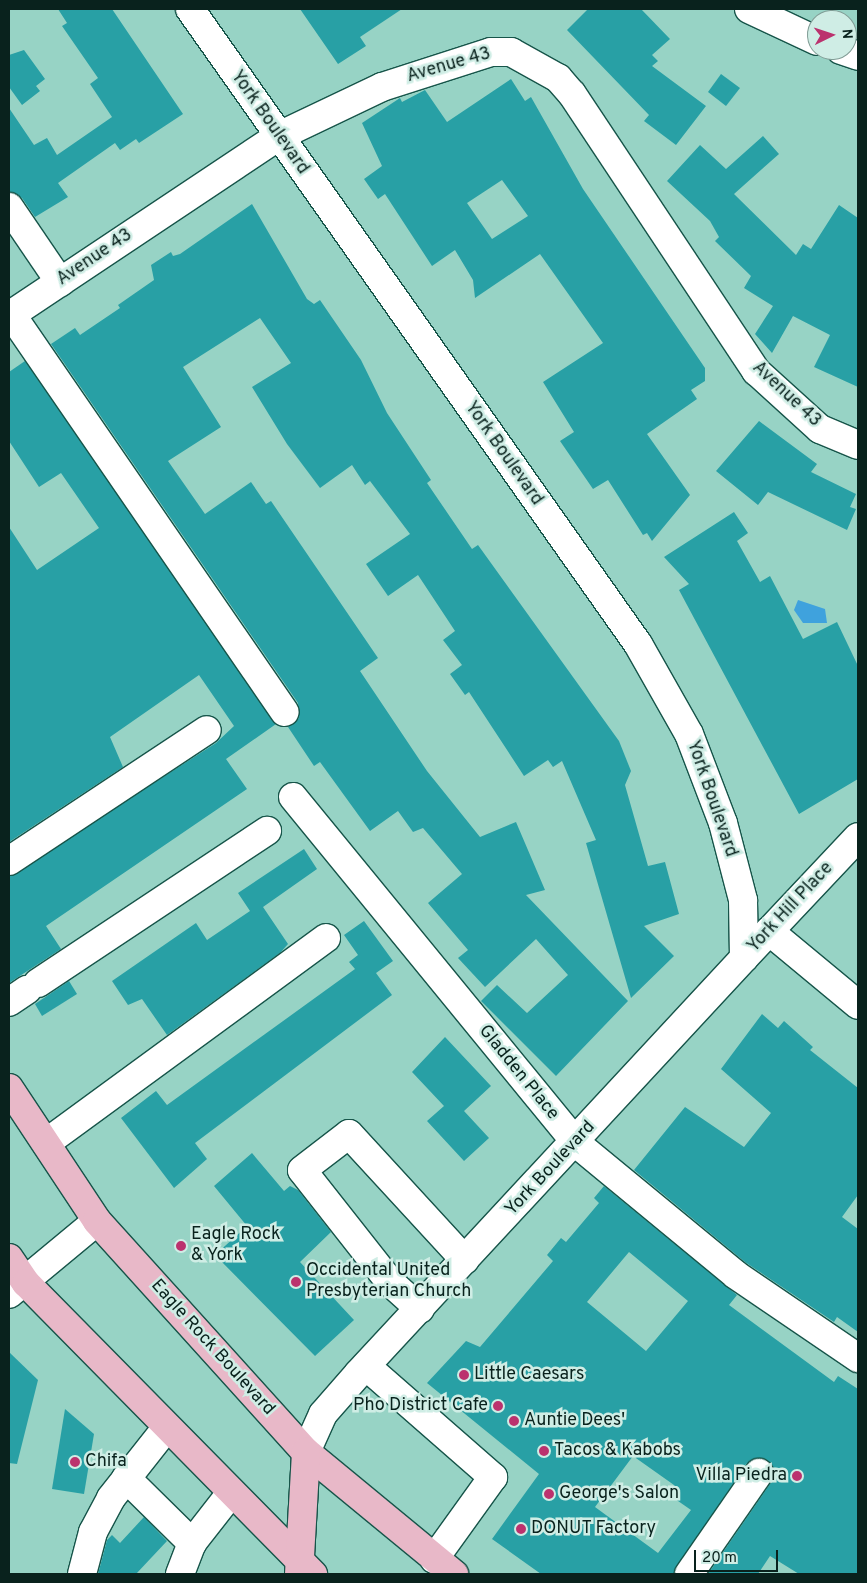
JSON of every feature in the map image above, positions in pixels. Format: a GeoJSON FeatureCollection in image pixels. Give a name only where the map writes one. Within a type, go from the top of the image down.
{"type":"FeatureCollection","features":[{"type":"Feature","properties":{"kind":"main road","name":"Eagle Rock Boulevard"},"geometry":{"type":"LineString","coordinates":[[9,1088],[97,1221],[306,1452],[444,1567]]}},
{"type":"Feature","properties":{"kind":"main road"},"geometry":{"type":"LineString","coordinates":[[9,1258],[17,1288],[167,1427],[304,1571]]}},
{"type":"Feature","properties":{"kind":"main road","name":"York Boulevard"},"geometry":{"type":"LineString","coordinates":[[304,1571],[306,1452]]}},
{"type":"Feature","properties":{"kind":"street","name":"York Boulevard"},"geometry":{"type":"LineString","coordinates":[[190,9],[277,137],[647,660],[689,734],[723,823],[743,900],[744,958],[576,1143],[323,1414],[306,1452]]}},
{"type":"Feature","properties":{"kind":"street"},"geometry":{"type":"LineString","coordinates":[[749,9],[807,36]]}},
{"type":"Feature","properties":{"kind":"street","name":"Avenue 43"},"geometry":{"type":"LineString","coordinates":[[11,310],[60,282],[277,137],[382,87],[491,52],[512,52],[541,67],[572,94],[756,371],[820,429],[858,445]]}},
{"type":"Feature","properties":{"kind":"street"},"geometry":{"type":"LineString","coordinates":[[9,206],[60,282]]}},
{"type":"Feature","properties":{"kind":"street"},"geometry":{"type":"LineString","coordinates":[[11,310],[285,712]]}},
{"type":"Feature","properties":{"kind":"street"},"geometry":{"type":"LineString","coordinates":[[9,862],[207,730]]}},
{"type":"Feature","properties":{"kind":"street","name":"Gladden Place"},"geometry":{"type":"LineString","coordinates":[[293,797],[576,1143],[736,1275],[858,1358]]}},
{"type":"Feature","properties":{"kind":"street"},"geometry":{"type":"LineString","coordinates":[[25,992],[267,831]]}},
{"type":"Feature","properties":{"kind":"street","name":"York Hill Place"},"geometry":{"type":"LineString","coordinates":[[744,958],[858,837]]}},
{"type":"Feature","properties":{"kind":"street"},"geometry":{"type":"LineString","coordinates":[[769,931],[858,1004]]}},
{"type":"Feature","properties":{"kind":"street"},"geometry":{"type":"LineString","coordinates":[[49,1149],[329,947]]}},
{"type":"Feature","properties":{"kind":"street"},"geometry":{"type":"LineString","coordinates":[[420,1309],[390,1282],[302,1170],[348,1134],[466,1260]]}},
{"type":"Feature","properties":{"kind":"street"},"geometry":{"type":"LineString","coordinates":[[17,1288],[97,1221]]}},
{"type":"Feature","properties":{"kind":"street"},"geometry":{"type":"LineString","coordinates":[[366,1366],[493,1477],[444,1567]]}},
{"type":"Feature","properties":{"kind":"street"},"geometry":{"type":"LineString","coordinates":[[82,1574],[93,1532],[126,1478],[167,1427]]}},
{"type":"Feature","properties":{"kind":"street"},"geometry":{"type":"LineString","coordinates":[[689,1574],[759,1473]]}},
{"type":"Feature","properties":{"kind":"street"},"geometry":{"type":"LineString","coordinates":[[126,1478],[192,1543]]}},
{"type":"Feature","properties":{"kind":"street"},"geometry":{"type":"LineString","coordinates":[[180,1574],[192,1543],[231,1493]]}},
{"type":"Feature","properties":{"kind":"water"},"geometry":{"type":"Polygon","coordinates":[[[798,600],[825,609],[827,623],[803,623],[794,610],[798,600]]]}},
{"type":"Feature","properties":{"kind":"building"},"geometry":{"type":"Polygon","coordinates":[[[58,9],[112,9],[183,114],[139,143],[136,139],[120,150],[115,143],[58,183],[68,197],[35,217],[22,198],[9,192],[9,108],[34,145],[47,138],[57,155],[112,117],[90,84],[98,78],[62,26],[67,23],[58,9]]]}},
{"type":"Feature","properties":{"kind":"building"},"geometry":{"type":"Polygon","coordinates":[[[300,9],[402,9],[360,37],[366,46],[338,64],[300,9]]]}},
{"type":"Feature","properties":{"kind":"building"},"geometry":{"type":"Polygon","coordinates":[[[588,9],[641,9],[670,39],[652,55],[658,61],[652,66],[706,106],[676,145],[644,121],[649,115],[567,30],[588,9]]]}},
{"type":"Feature","properties":{"kind":"building"},"geometry":{"type":"Polygon","coordinates":[[[24,50],[45,79],[36,86],[40,91],[22,105],[9,87],[9,55],[24,50]]]}},
{"type":"Feature","properties":{"kind":"building"},"geometry":{"type":"Polygon","coordinates":[[[721,74],[740,88],[726,106],[708,92],[721,74]]]}},
{"type":"Feature","properties":{"kind":"building"},"geometry":{"type":"Polygon","coordinates":[[[511,79],[525,101],[531,97],[583,189],[705,368],[705,381],[691,390],[697,399],[647,434],[690,495],[652,541],[647,533],[643,535],[608,480],[593,489],[560,441],[574,432],[543,382],[603,343],[540,254],[475,298],[473,280],[455,250],[432,266],[385,194],[378,199],[364,179],[382,166],[362,123],[400,98],[402,102],[425,90],[447,122],[511,79]],[[502,180],[467,203],[492,239],[528,216],[502,180]]]}},
{"type":"Feature","properties":{"kind":"building"},"geometry":{"type":"Polygon","coordinates":[[[763,136],[779,154],[734,194],[796,255],[803,244],[811,249],[839,205],[858,218],[858,387],[814,367],[830,335],[793,316],[772,353],[755,334],[773,306],[744,288],[751,276],[715,241],[719,237],[710,221],[667,181],[700,145],[726,169],[763,136]]]}},
{"type":"Feature","properties":{"kind":"building"},"geometry":{"type":"Polygon","coordinates":[[[252,204],[307,299],[314,304],[320,300],[361,360],[387,413],[431,480],[427,483],[472,549],[478,545],[619,741],[631,771],[625,785],[648,866],[665,862],[679,914],[644,926],[674,956],[631,998],[586,843],[596,840],[562,761],[553,767],[548,760],[524,776],[469,692],[465,695],[450,674],[462,665],[443,640],[455,631],[418,575],[388,596],[366,564],[410,534],[370,481],[365,485],[352,465],[320,488],[287,444],[252,387],[291,363],[260,318],[183,367],[221,427],[168,461],[205,514],[251,482],[266,504],[271,501],[378,658],[360,671],[427,771],[480,837],[516,822],[545,890],[526,895],[628,1001],[556,1076],[481,1001],[497,985],[527,1013],[568,975],[536,939],[485,987],[458,958],[468,950],[428,903],[462,874],[423,828],[413,832],[398,811],[370,831],[320,762],[314,766],[288,727],[299,718],[298,703],[51,344],[75,328],[80,335],[120,308],[118,305],[154,280],[151,265],[171,252],[173,256],[180,254],[252,204]]]}},
{"type":"Feature","properties":{"kind":"building"},"geometry":{"type":"Polygon","coordinates":[[[25,361],[276,724],[226,759],[247,789],[46,926],[61,949],[9,983],[9,876],[216,743],[234,726],[199,675],[110,737],[123,767],[9,842],[9,527],[37,570],[99,528],[61,473],[39,487],[9,441],[9,372],[25,361]]]}},
{"type":"Feature","properties":{"kind":"building"},"geometry":{"type":"Polygon","coordinates":[[[759,421],[817,464],[811,472],[856,494],[850,507],[856,509],[847,530],[768,492],[758,505],[716,471],[759,421]]]}},
{"type":"Feature","properties":{"kind":"building"},"geometry":{"type":"Polygon","coordinates":[[[734,512],[748,533],[737,541],[760,582],[770,576],[803,639],[837,622],[858,666],[858,779],[799,814],[679,590],[689,584],[664,557],[734,512]]]}},
{"type":"Feature","properties":{"kind":"building"},"geometry":{"type":"Polygon","coordinates":[[[304,849],[317,869],[263,907],[288,944],[280,953],[167,1035],[142,999],[128,1005],[112,981],[196,923],[207,940],[250,911],[238,893],[304,849]]]}},
{"type":"Feature","properties":{"kind":"building"},"geometry":{"type":"Polygon","coordinates":[[[364,921],[393,961],[376,973],[392,995],[195,1143],[207,1159],[174,1188],[121,1118],[156,1091],[167,1105],[355,969],[349,962],[358,955],[344,935],[364,921]]]}},
{"type":"Feature","properties":{"kind":"building"},"geometry":{"type":"Polygon","coordinates":[[[69,981],[77,994],[42,1016],[35,1004],[69,981]]]}},
{"type":"Feature","properties":{"kind":"building"},"geometry":{"type":"Polygon","coordinates":[[[762,1014],[778,1028],[784,1021],[813,1047],[810,1050],[858,1088],[858,1195],[842,1217],[858,1229],[858,1332],[837,1317],[834,1322],[745,1262],[634,1170],[685,1107],[744,1147],[771,1113],[721,1069],[762,1014]]]}},
{"type":"Feature","properties":{"kind":"building"},"geometry":{"type":"Polygon","coordinates":[[[445,1037],[491,1086],[464,1111],[489,1138],[464,1161],[427,1121],[444,1106],[412,1072],[445,1037]]]}},
{"type":"Feature","properties":{"kind":"building"},"geometry":{"type":"Polygon","coordinates":[[[252,1153],[284,1191],[290,1186],[298,1190],[331,1232],[300,1262],[354,1320],[315,1356],[215,1255],[247,1226],[214,1186],[252,1153]]]}},
{"type":"Feature","properties":{"kind":"building"},"geometry":{"type":"Polygon","coordinates":[[[604,1186],[737,1295],[729,1305],[834,1382],[838,1376],[858,1389],[858,1574],[799,1574],[770,1556],[758,1574],[708,1574],[772,1481],[773,1466],[761,1458],[746,1464],[674,1574],[541,1574],[492,1539],[539,1474],[427,1383],[466,1341],[480,1347],[553,1261],[547,1255],[561,1238],[566,1242],[599,1203],[594,1198],[604,1186]],[[629,1252],[587,1302],[646,1351],[688,1301],[629,1252]],[[633,1456],[595,1507],[658,1553],[691,1510],[668,1494],[674,1485],[633,1456]]]}},
{"type":"Feature","properties":{"kind":"building"},"geometry":{"type":"Polygon","coordinates":[[[9,1352],[38,1380],[17,1464],[9,1463],[9,1352]]]}},
{"type":"Feature","properties":{"kind":"building"},"geometry":{"type":"Polygon","coordinates":[[[65,1409],[94,1434],[84,1494],[52,1489],[65,1409]]]}},
{"type":"Feature","properties":{"kind":"building"},"geometry":{"type":"Polygon","coordinates":[[[144,1517],[167,1541],[136,1574],[98,1574],[107,1540],[112,1535],[120,1543],[144,1517]]]}},
{"type":"Feature","properties":{"kind":"place","name":"Eagle Rock & York"},"geometry":{"type":"Point","coordinates":[181,1246]}},
{"type":"Feature","properties":{"kind":"place","name":"Occidental United Presbyterian Church"},"geometry":{"type":"Point","coordinates":[296,1282]}},
{"type":"Feature","properties":{"kind":"place","name":"Little Caesars"},"geometry":{"type":"Point","coordinates":[464,1375]}},
{"type":"Feature","properties":{"kind":"place","name":"Pho District Cafe"},"geometry":{"type":"Point","coordinates":[498,1406]}},
{"type":"Feature","properties":{"kind":"place","name":"Auntie Dees'"},"geometry":{"type":"Point","coordinates":[514,1421]}},
{"type":"Feature","properties":{"kind":"place","name":"Tacos & Kabobs"},"geometry":{"type":"Point","coordinates":[544,1451]}},
{"type":"Feature","properties":{"kind":"place","name":"Chifa"},"geometry":{"type":"Point","coordinates":[75,1462]}},
{"type":"Feature","properties":{"kind":"place","name":"Villa Piedra"},"geometry":{"type":"Point","coordinates":[797,1476]}},
{"type":"Feature","properties":{"kind":"place","name":"George's Salon"},"geometry":{"type":"Point","coordinates":[549,1494]}},
{"type":"Feature","properties":{"kind":"place","name":"DONUT Factory"},"geometry":{"type":"Point","coordinates":[521,1529]}}]}
